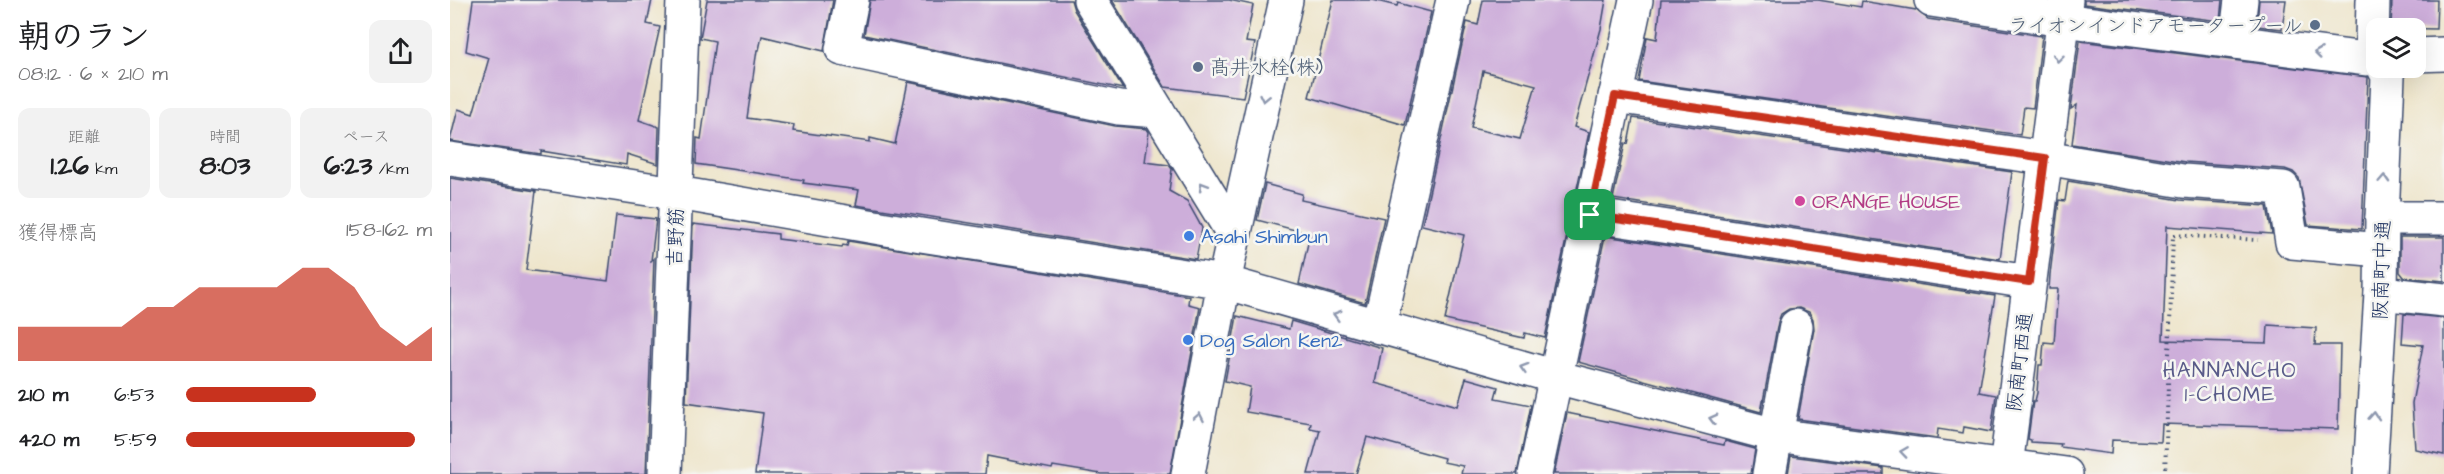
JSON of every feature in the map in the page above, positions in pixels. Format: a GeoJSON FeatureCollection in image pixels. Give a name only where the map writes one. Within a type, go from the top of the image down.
{"type":"FeatureCollection","features":[{"type":"Feature","properties":{"kind":"street","name":"吉野筋"},"geometry":{"type":"LineString","coordinates":[[665,474],[683,0]]}},
{"type":"Feature","properties":{"kind":"street"},"geometry":{"type":"LineString","coordinates":[[852,0],[842,50],[1119,108],[1158,111]]}},
{"type":"Feature","properties":{"kind":"street"},"geometry":{"type":"LineString","coordinates":[[1090,0],[1234,235]]}},
{"type":"Feature","properties":{"kind":"street"},"geometry":{"type":"LineString","coordinates":[[1188,474],[1224,282],[1286,0]]}},
{"type":"Feature","properties":{"kind":"street"},"geometry":{"type":"LineString","coordinates":[[1379,327],[1453,0]]}},
{"type":"Feature","properties":{"kind":"street"},"geometry":{"type":"LineString","coordinates":[[1535,474],[1636,0]]}},
{"type":"Feature","properties":{"kind":"street"},"geometry":{"type":"LineString","coordinates":[[1931,0],[2064,10],[2236,42],[2366,59]]}},
{"type":"Feature","properties":{"kind":"street"},"geometry":{"type":"LineString","coordinates":[[2236,42],[2241,0]]}},
{"type":"Feature","properties":{"kind":"street"},"geometry":{"type":"LineString","coordinates":[[2373,0],[2373,18]]}},
{"type":"Feature","properties":{"kind":"street","name":"阪南町西通"},"geometry":{"type":"LineString","coordinates":[[2005,470],[2064,10]]}},
{"type":"Feature","properties":{"kind":"street"},"geometry":{"type":"LineString","coordinates":[[2426,55],[2444,54]]}},
{"type":"Feature","properties":{"kind":"street","name":"阪南町中通"},"geometry":{"type":"LineString","coordinates":[[2370,474],[2381,293],[2388,78]]}},
{"type":"Feature","properties":{"kind":"street"},"geometry":{"type":"LineString","coordinates":[[1615,96],[2045,158],[2183,181],[2283,188],[2292,242],[2381,250]]}},
{"type":"Feature","properties":{"kind":"street"},"geometry":{"type":"LineString","coordinates":[[450,159],[676,193],[921,235],[1224,282],[1556,378],[1774,435],[2005,470],[2066,474]]}},
{"type":"Feature","properties":{"kind":"street"},"geometry":{"type":"LineString","coordinates":[[1590,215],[2029,282]]}},
{"type":"Feature","properties":{"kind":"street"},"geometry":{"type":"LineString","coordinates":[[2382,218],[2444,218]]}},
{"type":"Feature","properties":{"kind":"street"},"geometry":{"type":"LineString","coordinates":[[2381,293],[2444,300]]}},
{"type":"Feature","properties":{"kind":"street"},"geometry":{"type":"LineString","coordinates":[[1769,474],[1774,435],[1796,326]]}},
{"type":"Feature","properties":{"kind":"path"},"geometry":{"type":"LineString","coordinates":[[2165,474],[2173,235],[2292,242]]}},
{"type":"Feature","properties":{"kind":"building"},"geometry":{"type":"Polygon","coordinates":[[[473,0],[652,0],[647,24],[660,27],[639,120],[659,127],[658,164],[627,154],[626,165],[541,151],[541,154],[450,141],[458,109],[473,114],[489,58],[466,51],[473,0]]]}},
{"type":"Feature","properties":{"kind":"building"},"geometry":{"type":"Polygon","coordinates":[[[707,0],[833,0],[824,51],[762,36],[759,50],[757,50],[747,118],[794,125],[793,131],[870,142],[870,138],[895,144],[908,82],[1115,126],[1147,129],[1149,132],[1145,162],[1169,165],[1172,169],[1169,191],[1187,201],[1202,228],[1196,259],[856,205],[859,190],[803,183],[804,180],[696,164],[697,138],[701,139],[715,41],[700,38],[707,0]]]}},
{"type":"Feature","properties":{"kind":"building"},"geometry":{"type":"Polygon","coordinates":[[[870,0],[1071,0],[1074,10],[1123,89],[864,35],[870,0]]]}},
{"type":"Feature","properties":{"kind":"building"},"geometry":{"type":"Polygon","coordinates":[[[1112,0],[1229,0],[1253,5],[1246,42],[1255,43],[1243,97],[1165,87],[1112,0]]]}},
{"type":"Feature","properties":{"kind":"building"},"geometry":{"type":"Polygon","coordinates":[[[1333,0],[1373,0],[1397,6],[1398,3],[1431,12],[1405,125],[1309,97],[1333,0]]]}},
{"type":"Feature","properties":{"kind":"building"},"geometry":{"type":"Polygon","coordinates":[[[1483,0],[1606,0],[1601,29],[1574,127],[1589,132],[1545,338],[1525,333],[1524,338],[1445,320],[1464,235],[1422,225],[1467,22],[1478,25],[1483,0]],[[1483,71],[1471,128],[1520,139],[1536,85],[1483,71]]]}},
{"type":"Feature","properties":{"kind":"building"},"geometry":{"type":"Polygon","coordinates":[[[1661,0],[1818,0],[1861,7],[1862,1],[1916,10],[1928,19],[2042,36],[2033,108],[2024,107],[2020,135],[1639,81],[1647,37],[1657,39],[1661,0]]]}},
{"type":"Feature","properties":{"kind":"building"},"geometry":{"type":"Polygon","coordinates":[[[2084,0],[2222,0],[2220,21],[2084,4],[2084,0]]]}},
{"type":"Feature","properties":{"kind":"building"},"geometry":{"type":"Polygon","coordinates":[[[2259,0],[2286,0],[2282,29],[2257,26],[2259,0]]]}},
{"type":"Feature","properties":{"kind":"building"},"geometry":{"type":"Polygon","coordinates":[[[2392,0],[2437,0],[2436,29],[2426,29],[2426,18],[2391,18],[2392,0]]]}},
{"type":"Feature","properties":{"kind":"building"},"geometry":{"type":"Polygon","coordinates":[[[2080,41],[2366,77],[2368,78],[2362,229],[2308,225],[2299,178],[2293,172],[2285,169],[2185,162],[2072,144],[2077,105],[2071,109],[2080,41]]]}},
{"type":"Feature","properties":{"kind":"building"},"geometry":{"type":"Polygon","coordinates":[[[1633,118],[2012,172],[2000,259],[1613,199],[1633,118]]]}},
{"type":"Feature","properties":{"kind":"building"},"geometry":{"type":"Polygon","coordinates":[[[450,178],[536,191],[526,270],[608,281],[616,215],[656,219],[651,261],[654,258],[646,474],[450,474],[450,178]]]}},
{"type":"Feature","properties":{"kind":"building"},"geometry":{"type":"Polygon","coordinates":[[[2068,181],[2180,200],[2267,206],[2272,234],[2167,226],[2163,340],[2267,343],[2268,325],[2316,328],[2315,345],[2340,345],[2338,429],[2162,424],[2161,442],[2112,440],[2111,454],[2060,447],[2061,444],[2031,442],[2028,439],[2044,342],[2054,343],[2058,289],[2049,289],[2050,275],[2059,200],[2065,201],[2068,181]]]}},
{"type":"Feature","properties":{"kind":"building"},"geometry":{"type":"Polygon","coordinates":[[[1265,184],[1302,194],[1301,200],[1384,218],[1365,303],[1299,284],[1310,234],[1257,220],[1265,184]]]}},
{"type":"Feature","properties":{"kind":"building"},"geometry":{"type":"Polygon","coordinates":[[[693,224],[778,234],[778,239],[842,247],[847,246],[848,241],[1189,296],[1188,304],[1200,307],[1170,474],[1101,474],[1053,466],[1052,469],[987,456],[985,474],[755,474],[763,413],[686,402],[693,224]]]}},
{"type":"Feature","properties":{"kind":"building"},"geometry":{"type":"Polygon","coordinates":[[[1605,236],[1995,296],[1979,392],[1996,395],[1991,432],[1964,427],[1963,433],[1938,429],[1937,438],[1798,419],[1814,329],[1813,319],[1809,312],[1799,308],[1789,309],[1781,314],[1778,322],[1761,412],[1578,362],[1605,236]]]}},
{"type":"Feature","properties":{"kind":"building"},"geometry":{"type":"Polygon","coordinates":[[[2400,237],[2444,237],[2444,281],[2404,277],[2400,272],[2400,237]]]}},
{"type":"Feature","properties":{"kind":"building"},"geometry":{"type":"Polygon","coordinates":[[[2404,314],[2444,318],[2444,455],[2415,449],[2412,403],[2423,345],[2402,343],[2404,314]]]}},
{"type":"Feature","properties":{"kind":"building"},"geometry":{"type":"Polygon","coordinates":[[[1237,316],[1289,329],[1291,321],[1382,348],[1375,383],[1458,406],[1466,378],[1498,387],[1495,398],[1531,405],[1517,474],[1461,474],[1463,466],[1443,462],[1444,458],[1367,437],[1356,474],[1308,474],[1320,430],[1310,428],[1311,423],[1246,412],[1250,387],[1225,381],[1237,316]]]}},
{"type":"Feature","properties":{"kind":"building"},"geometry":{"type":"Polygon","coordinates":[[[1567,413],[1724,445],[1725,441],[1755,449],[1751,474],[1554,474],[1567,413]]]}},
{"type":"Feature","properties":{"kind":"building"},"geometry":{"type":"Polygon","coordinates":[[[1791,456],[1883,468],[1883,474],[1788,474],[1791,456]]]}},
{"type":"Feature","properties":{"kind":"place","name":"ライオンインドアモータープール"},"geometry":{"type":"Point","coordinates":[2315,25]}},
{"type":"Feature","properties":{"kind":"place","name":"髙井水栓(株)"},"geometry":{"type":"Point","coordinates":[1198,67]}},
{"type":"Feature","properties":{"kind":"place","name":"ORANGE HOUSE"},"geometry":{"type":"Point","coordinates":[1800,201]}},
{"type":"Feature","properties":{"kind":"place","name":"Asahi Shimbun"},"geometry":{"type":"Point","coordinates":[1189,236]}},
{"type":"Feature","properties":{"kind":"place","name":"Dog Salon Ken2"},"geometry":{"type":"Point","coordinates":[1188,340]}},
{"type":"Feature","properties":{"kind":"district","name":"HANNANCHO 1-CHOME"},"geometry":{"type":"Point","coordinates":[2230,382]}},
{"type":"Feature","properties":{"kind":"route"},"geometry":{"type":"LineString","coordinates":[[1615,96],[2045,158],[2029,282],[1590,215],[1615,96]]}}]}
